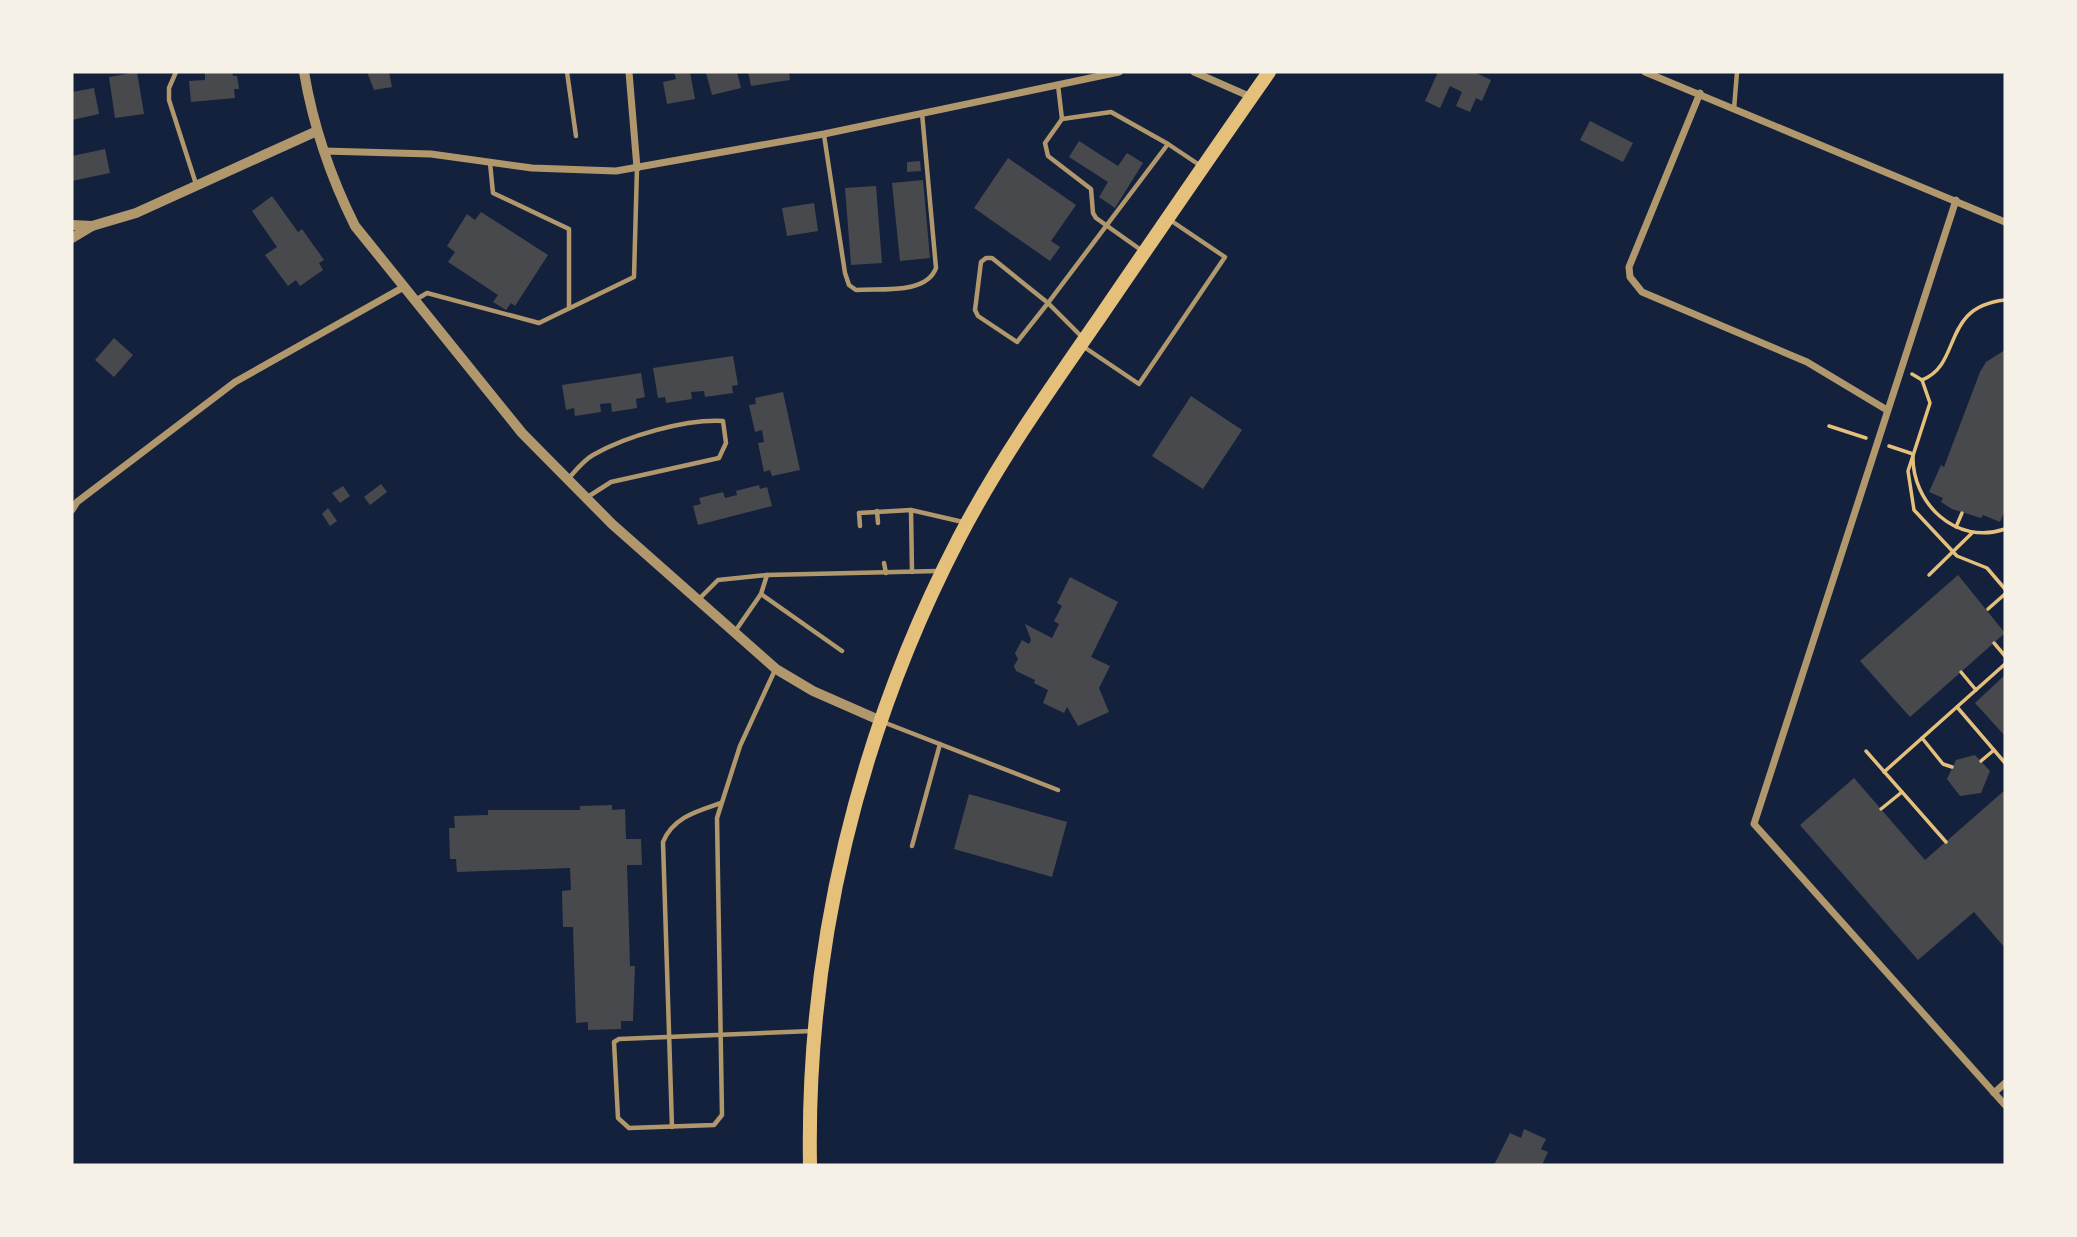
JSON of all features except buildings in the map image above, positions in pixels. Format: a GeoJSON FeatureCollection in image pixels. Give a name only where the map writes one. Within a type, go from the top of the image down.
{"type":"FeatureCollection","features":[{"type":"Feature","properties":{"kind":"main road"},"geometry":{"type":"LineString","coordinates":[[810,1165],[809,1121],[815,1031],[837,880],[853,807],[879,720],[921,615],[968,523],[1006,457],[1269,72]]}},
{"type":"Feature","properties":{"kind":"street"},"geometry":{"type":"LineString","coordinates":[[304,72],[317,131],[355,226],[402,288],[522,433],[585,499],[776,669],[813,691],[879,720]]}},
{"type":"Feature","properties":{"kind":"street"},"geometry":{"type":"LineString","coordinates":[[629,72],[637,168]]}},
{"type":"Feature","properties":{"kind":"street"},"geometry":{"type":"LineString","coordinates":[[324,151],[431,154],[587,172],[637,168],[824,134],[1119,72]]}},
{"type":"Feature","properties":{"kind":"street"},"geometry":{"type":"LineString","coordinates":[[1194,72],[1252,97]]}},
{"type":"Feature","properties":{"kind":"street"},"geometry":{"type":"LineString","coordinates":[[1645,72],[2005,222]]}},
{"type":"Feature","properties":{"kind":"street"},"geometry":{"type":"LineString","coordinates":[[1700,93],[1629,267],[1634,286],[1642,292],[1807,362],[1887,410]]}},
{"type":"Feature","properties":{"kind":"street"},"geometry":{"type":"LineString","coordinates":[[72,238],[92,226],[136,213],[317,131]]}},
{"type":"Feature","properties":{"kind":"street"},"geometry":{"type":"LineString","coordinates":[[1956,200],[1754,824],[2005,1105]]}},
{"type":"Feature","properties":{"kind":"street"},"geometry":{"type":"LineString","coordinates":[[72,225],[92,226]]}},
{"type":"Feature","properties":{"kind":"street"},"geometry":{"type":"LineString","coordinates":[[72,510],[77,502],[235,382],[402,288]]}},
{"type":"Feature","properties":{"kind":"street"},"geometry":{"type":"LineString","coordinates":[[1994,1093],[2005,1083]]}},
{"type":"Feature","properties":{"kind":"lane"},"geometry":{"type":"LineString","coordinates":[[176,72],[169,88],[169,100],[196,186]]}},
{"type":"Feature","properties":{"kind":"lane"},"geometry":{"type":"LineString","coordinates":[[567,72],[576,136]]}},
{"type":"Feature","properties":{"kind":"lane"},"geometry":{"type":"LineString","coordinates":[[1734,108],[1737,72]]}},
{"type":"Feature","properties":{"kind":"lane"},"geometry":{"type":"LineString","coordinates":[[1058,83],[1062,119],[1045,143],[1045,150],[1091,189],[1093,213],[1144,253]]}},
{"type":"Feature","properties":{"kind":"lane"},"geometry":{"type":"LineString","coordinates":[[1062,119],[1111,112],[1168,144],[1203,168]]}},
{"type":"Feature","properties":{"kind":"lane"},"geometry":{"type":"LineString","coordinates":[[824,134],[849,285],[856,290],[918,285],[933,276],[936,268],[922,113]]}},
{"type":"Feature","properties":{"kind":"lane"},"geometry":{"type":"LineString","coordinates":[[1168,144],[1107,226],[1048,303],[1021,338],[1012,340],[975,310],[981,262],[992,258],[1048,303],[1083,342],[1139,384],[1225,257],[1168,218]]}},
{"type":"Feature","properties":{"kind":"lane"},"geometry":{"type":"LineString","coordinates":[[491,163],[493,194],[569,229],[569,308]]}},
{"type":"Feature","properties":{"kind":"lane"},"geometry":{"type":"LineString","coordinates":[[413,301],[426,293],[539,323],[634,277],[637,168]]}},
{"type":"Feature","properties":{"kind":"lane"},"geometry":{"type":"LineString","coordinates":[[566,481],[590,456],[633,437],[707,420],[723,421],[726,443],[719,458],[611,482],[585,499]]}},
{"type":"Feature","properties":{"kind":"lane"},"geometry":{"type":"LineString","coordinates":[[860,526],[859,513],[911,510],[968,523]]}},
{"type":"Feature","properties":{"kind":"lane"},"geometry":{"type":"LineString","coordinates":[[911,510],[912,572]]}},
{"type":"Feature","properties":{"kind":"lane"},"geometry":{"type":"LineString","coordinates":[[877,512],[878,523]]}},
{"type":"Feature","properties":{"kind":"lane"},"geometry":{"type":"LineString","coordinates":[[884,563],[886,573]]}},
{"type":"Feature","properties":{"kind":"lane"},"geometry":{"type":"LineString","coordinates":[[865,566],[866,574]]}},
{"type":"Feature","properties":{"kind":"lane"},"geometry":{"type":"LineString","coordinates":[[697,601],[718,580],[767,575],[943,571]]}},
{"type":"Feature","properties":{"kind":"lane"},"geometry":{"type":"LineString","coordinates":[[734,634],[761,594],[767,575]]}},
{"type":"Feature","properties":{"kind":"lane"},"geometry":{"type":"LineString","coordinates":[[761,594],[842,651]]}},
{"type":"Feature","properties":{"kind":"lane"},"geometry":{"type":"LineString","coordinates":[[776,669],[740,746],[721,803],[716,837],[719,1033],[719,1121],[714,1125],[629,1128],[623,1126],[618,1118],[614,1042],[619,1039],[719,1033],[815,1031]]}},
{"type":"Feature","properties":{"kind":"lane"},"geometry":{"type":"LineString","coordinates":[[879,720],[1058,790]]}},
{"type":"Feature","properties":{"kind":"lane"},"geometry":{"type":"LineString","coordinates":[[912,846],[940,744]]}},
{"type":"Feature","properties":{"kind":"lane"},"geometry":{"type":"LineString","coordinates":[[672,1127],[663,842],[675,823],[688,815],[721,803]]}},
{"type":"Feature","properties":{"kind":"path"},"geometry":{"type":"LineString","coordinates":[[1922,380],[1939,367],[1966,315],[1985,304],[2005,300]]}},
{"type":"Feature","properties":{"kind":"path"},"geometry":{"type":"LineString","coordinates":[[1912,374],[1922,380],[1929,394],[1930,411],[1913,454],[1908,483],[1914,510],[1952,552],[1987,568],[2005,592],[1988,609]]}},
{"type":"Feature","properties":{"kind":"path"},"geometry":{"type":"LineString","coordinates":[[1829,426],[1866,438]]}},
{"type":"Feature","properties":{"kind":"path"},"geometry":{"type":"LineString","coordinates":[[1888,445],[1913,454]]}},
{"type":"Feature","properties":{"kind":"path"},"geometry":{"type":"LineString","coordinates":[[1913,454],[1912,465],[1921,492],[1932,510],[1945,523],[1973,532],[2005,529]]}},
{"type":"Feature","properties":{"kind":"path"},"geometry":{"type":"LineString","coordinates":[[1955,527],[1962,513]]}},
{"type":"Feature","properties":{"kind":"path"},"geometry":{"type":"LineString","coordinates":[[1928,575],[1973,532]]}},
{"type":"Feature","properties":{"kind":"path"},"geometry":{"type":"LineString","coordinates":[[1994,643],[2005,656]]}},
{"type":"Feature","properties":{"kind":"path"},"geometry":{"type":"LineString","coordinates":[[1884,772],[2005,664]]}},
{"type":"Feature","properties":{"kind":"path"},"geometry":{"type":"LineString","coordinates":[[1961,672],[1976,690]]}},
{"type":"Feature","properties":{"kind":"path"},"geometry":{"type":"LineString","coordinates":[[1994,674],[1999,681]]}},
{"type":"Feature","properties":{"kind":"path"},"geometry":{"type":"LineString","coordinates":[[1956,707],[2005,763]]}},
{"type":"Feature","properties":{"kind":"path"},"geometry":{"type":"LineString","coordinates":[[1922,738],[1943,764],[1952,767]]}},
{"type":"Feature","properties":{"kind":"path"},"geometry":{"type":"LineString","coordinates":[[1981,761],[1994,750]]}},
{"type":"Feature","properties":{"kind":"path"},"geometry":{"type":"LineString","coordinates":[[1866,751],[1946,842]]}},
{"type":"Feature","properties":{"kind":"path"},"geometry":{"type":"LineString","coordinates":[[1881,809],[1902,792]]}}]}
